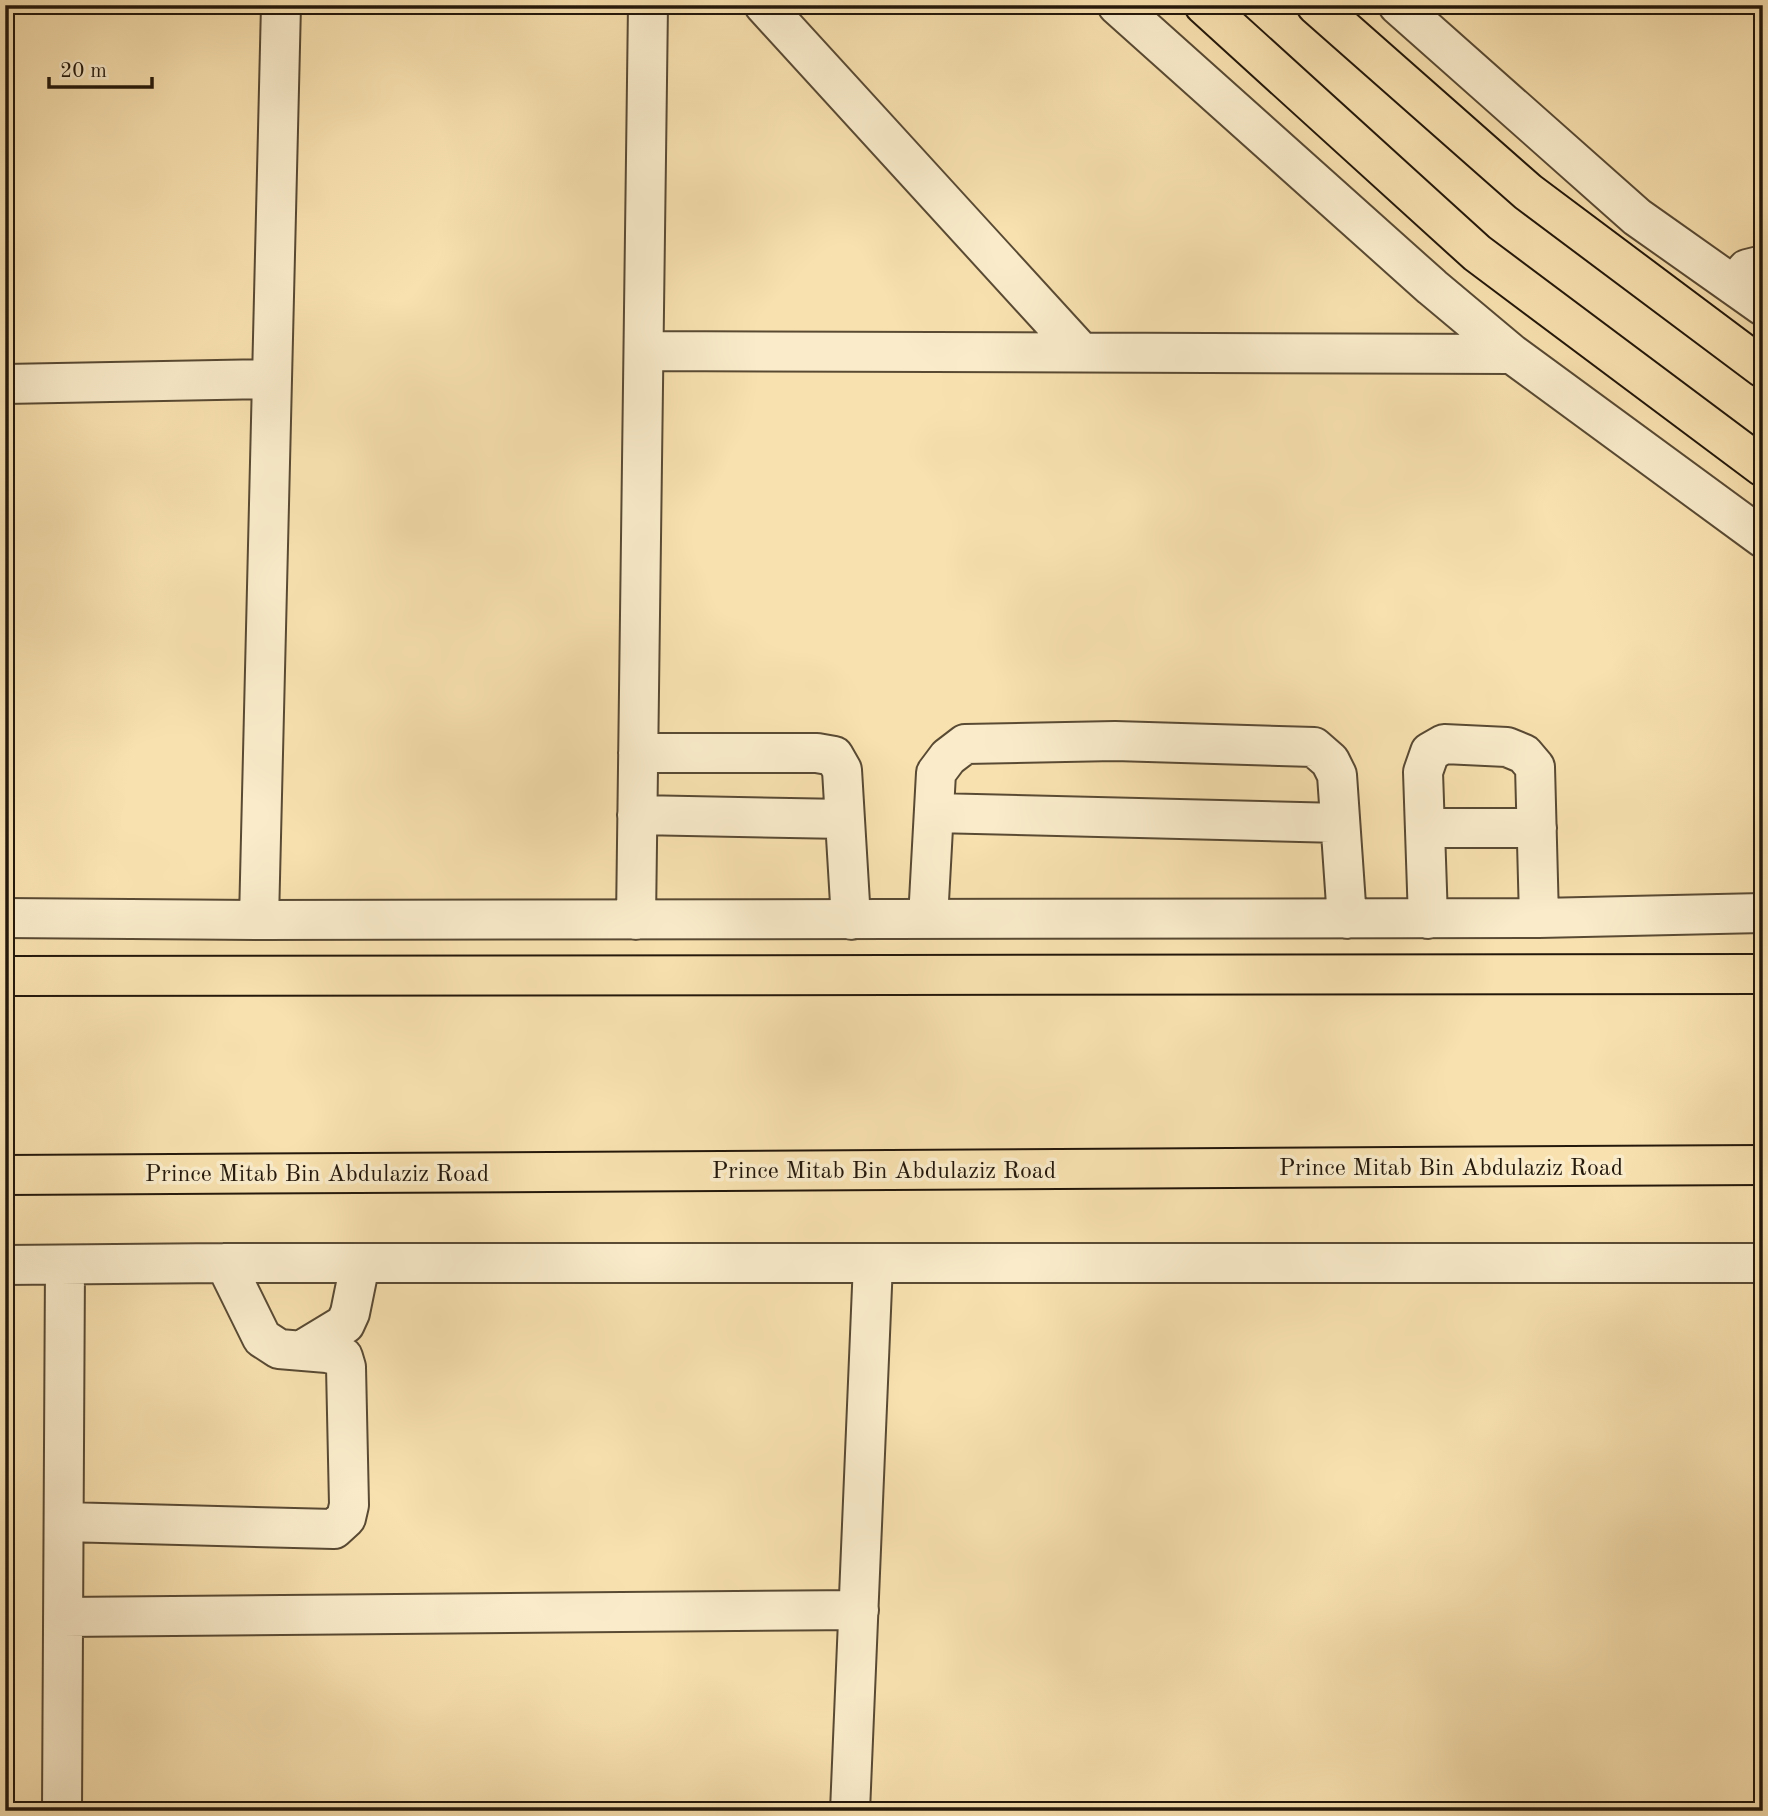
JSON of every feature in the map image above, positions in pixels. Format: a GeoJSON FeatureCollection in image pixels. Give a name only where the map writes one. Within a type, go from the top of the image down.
{"type":"FeatureCollection","features":[{"type":"Feature","properties":{"kind":"main road"},"geometry":{"type":"LineString","coordinates":[[1204,5],[1477,253],[1763,467]]}},
{"type":"Feature","properties":{"kind":"main road"},"geometry":{"type":"LineString","coordinates":[[1316,5],[1528,192],[1760,361]]}},
{"type":"Feature","properties":{"kind":"main road"},"geometry":{"type":"LineString","coordinates":[[5,976],[1763,974]]}},
{"type":"Feature","properties":{"kind":"main road","name":"Prince Mitab Bin Abdulaziz Road"},"geometry":{"type":"LineString","coordinates":[[5,1175],[1763,1165]]}},
{"type":"Feature","properties":{"kind":"street"},"geometry":{"type":"LineString","coordinates":[[259,920],[281,5]]}},
{"type":"Feature","properties":{"kind":"street"},"geometry":{"type":"LineString","coordinates":[[636,920],[648,5]]}},
{"type":"Feature","properties":{"kind":"street"},"geometry":{"type":"LineString","coordinates":[[764,5],[1081,352]]}},
{"type":"Feature","properties":{"kind":"street"},"geometry":{"type":"LineString","coordinates":[[1117,5],[1432,288],[1512,354],[1763,538]]}},
{"type":"Feature","properties":{"kind":"street"},"geometry":{"type":"LineString","coordinates":[[1398,5],[1637,217],[1753,285]]}},
{"type":"Feature","properties":{"kind":"street"},"geometry":{"type":"LineString","coordinates":[[644,351],[1512,354]]}},
{"type":"Feature","properties":{"kind":"street"},"geometry":{"type":"LineString","coordinates":[[5,384],[272,379]]}},
{"type":"Feature","properties":{"kind":"street"},"geometry":{"type":"LineString","coordinates":[[928,919],[936,773],[948,757],[965,744],[1115,741],[1314,747],[1330,761],[1337,775],[1346,919]]}},
{"type":"Feature","properties":{"kind":"street"},"geometry":{"type":"LineString","coordinates":[[1428,919],[1423,772],[1430,752],[1444,744],[1507,747],[1524,754],[1535,767],[1539,918]]}},
{"type":"Feature","properties":{"kind":"street"},"geometry":{"type":"LineString","coordinates":[[638,753],[817,753],[834,756],[842,770],[851,919]]}},
{"type":"Feature","properties":{"kind":"street"},"geometry":{"type":"LineString","coordinates":[[934,813],[1340,823]]}},
{"type":"Feature","properties":{"kind":"street"},"geometry":{"type":"LineString","coordinates":[[638,815],[845,819]]}},
{"type":"Feature","properties":{"kind":"street"},"geometry":{"type":"LineString","coordinates":[[1424,828],[1537,828]]}},
{"type":"Feature","properties":{"kind":"street"},"geometry":{"type":"LineString","coordinates":[[5,918],[1428,919],[1763,913]]}},
{"type":"Feature","properties":{"kind":"street"},"geometry":{"type":"LineString","coordinates":[[64,1522],[334,1529],[346,1518],[349,1505],[346,1367],[343,1357],[279,1349],[262,1338],[225,1263]]}},
{"type":"Feature","properties":{"kind":"street"},"geometry":{"type":"LineString","coordinates":[[5,1265],[1763,1263]]}},
{"type":"Feature","properties":{"kind":"street"},"geometry":{"type":"LineString","coordinates":[[302,1350],[345,1324],[350,1313],[360,1264]]}},
{"type":"Feature","properties":{"kind":"street"},"geometry":{"type":"LineString","coordinates":[[850,1811],[873,1264]]}},
{"type":"Feature","properties":{"kind":"street"},"geometry":{"type":"LineString","coordinates":[[62,1811],[65,1265]]}},
{"type":"Feature","properties":{"kind":"street"},"geometry":{"type":"LineString","coordinates":[[63,1617],[859,1610]]}}]}
